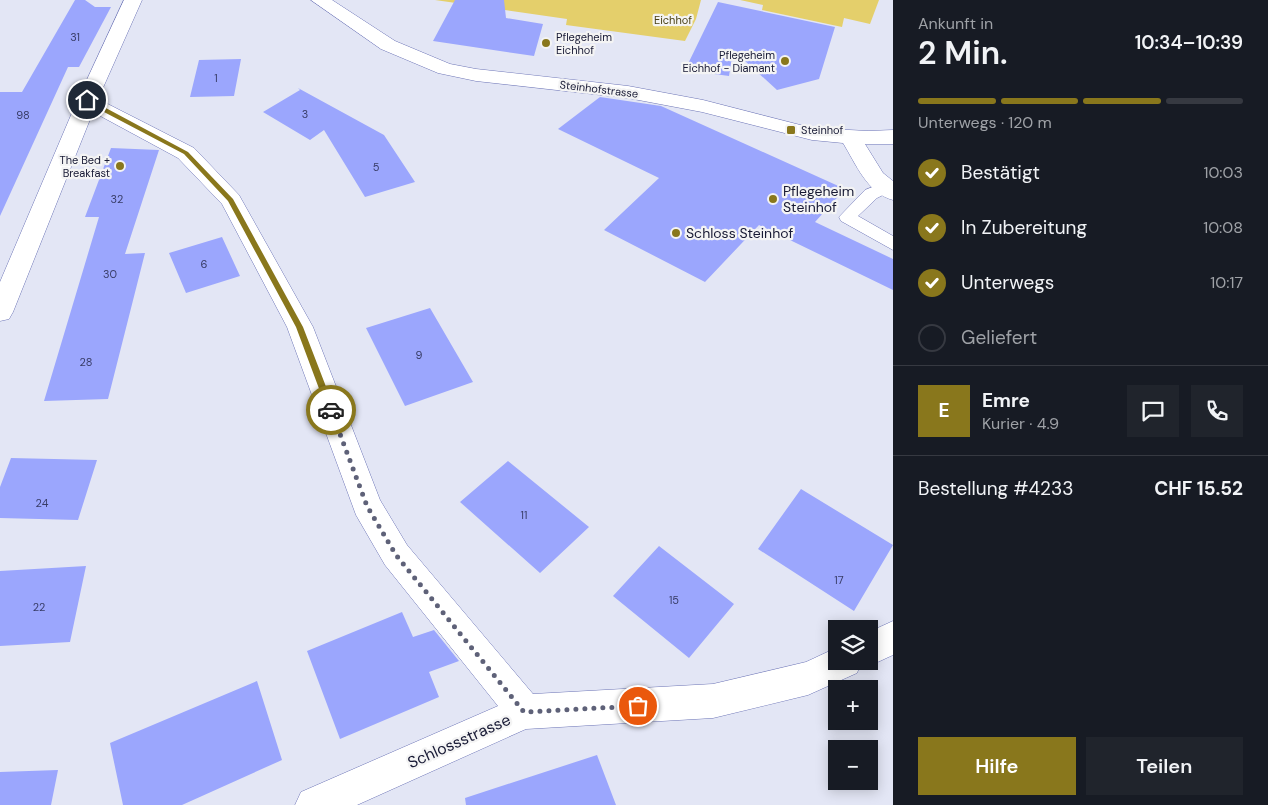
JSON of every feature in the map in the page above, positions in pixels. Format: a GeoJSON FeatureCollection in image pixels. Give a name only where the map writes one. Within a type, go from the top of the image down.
{"type":"FeatureCollection","features":[{"type":"Feature","properties":{"kind":"street"},"geometry":{"type":"LineString","coordinates":[[0,312],[87,100],[134,0]]}},
{"type":"Feature","properties":{"kind":"street","name":"Steinhofstrasse"},"geometry":{"type":"LineString","coordinates":[[320,0],[388,45],[445,69],[476,75],[628,92],[703,106],[812,134],[851,138],[893,137]]}},
{"type":"Feature","properties":{"kind":"street"},"geometry":{"type":"LineString","coordinates":[[87,100],[186,153],[231,200],[300,327],[367,506],[396,555],[524,712]]}},
{"type":"Feature","properties":{"kind":"street"},"geometry":{"type":"LineString","coordinates":[[851,138],[875,178],[889,190]]}},
{"type":"Feature","properties":{"kind":"street"},"geometry":{"type":"LineString","coordinates":[[878,645],[893,637]]}},
{"type":"Feature","properties":{"kind":"street","name":"Schlossstrasse"},"geometry":{"type":"LineString","coordinates":[[314,805],[524,712],[713,701],[808,678],[828,669]]}},
{"type":"Feature","properties":{"kind":"lane"},"geometry":{"type":"LineString","coordinates":[[889,190],[871,194],[846,216],[893,244]]}},
{"type":"Feature","properties":{"kind":"green space","name":"Eichhof"},"geometry":{"type":"Polygon","coordinates":[[[435,0],[701,0],[696,19],[685,41],[566,25],[567,19],[435,0]]]}},
{"type":"Feature","properties":{"kind":"green space"},"geometry":{"type":"Polygon","coordinates":[[[740,0],[879,0],[870,24],[844,18],[842,27],[762,10],[763,5],[740,0]]]}},
{"type":"Feature","properties":{"kind":"building"},"geometry":{"type":"Polygon","coordinates":[[[75,0],[85,0],[95,7],[111,7],[79,67],[68,67],[0,216],[0,92],[22,92],[75,0]]]}},
{"type":"Feature","properties":{"kind":"building"},"geometry":{"type":"Polygon","coordinates":[[[455,0],[504,0],[506,18],[543,24],[534,56],[433,41],[455,0]]]}},
{"type":"Feature","properties":{"kind":"building","name":"Pflegeheim Eichhof - Diamant"},"geometry":{"type":"Polygon","coordinates":[[[718,2],[835,27],[819,79],[777,90],[733,50],[729,76],[685,70],[718,2]]]}},
{"type":"Feature","properties":{"kind":"building"},"geometry":{"type":"Polygon","coordinates":[[[241,59],[234,96],[190,97],[199,60],[241,59]]]}},
{"type":"Feature","properties":{"kind":"building"},"geometry":{"type":"Polygon","coordinates":[[[298,88],[384,135],[415,182],[365,197],[324,130],[310,140],[263,112],[300,90],[298,88]]]}},
{"type":"Feature","properties":{"kind":"building","name":"Pflegeheim Steinhof"},"geometry":{"type":"Polygon","coordinates":[[[600,97],[661,106],[845,189],[815,222],[893,259],[893,290],[759,225],[705,282],[604,230],[659,178],[558,129],[600,97]]]}},
{"type":"Feature","properties":{"kind":"building"},"geometry":{"type":"Polygon","coordinates":[[[111,148],[159,150],[125,254],[145,253],[108,399],[44,401],[99,217],[85,217],[111,148]]]}},
{"type":"Feature","properties":{"kind":"building"},"geometry":{"type":"Polygon","coordinates":[[[222,237],[240,276],[186,293],[169,253],[222,237]]]}},
{"type":"Feature","properties":{"kind":"building"},"geometry":{"type":"Polygon","coordinates":[[[430,308],[473,382],[405,406],[366,328],[430,308]]]}},
{"type":"Feature","properties":{"kind":"building"},"geometry":{"type":"Polygon","coordinates":[[[11,458],[97,460],[78,520],[0,518],[0,487],[11,458]]]}},
{"type":"Feature","properties":{"kind":"building"},"geometry":{"type":"Polygon","coordinates":[[[508,461],[589,527],[540,573],[460,502],[508,461]]]}},
{"type":"Feature","properties":{"kind":"building"},"geometry":{"type":"Polygon","coordinates":[[[801,489],[893,545],[854,611],[758,549],[801,489]]]}},
{"type":"Feature","properties":{"kind":"building"},"geometry":{"type":"Polygon","coordinates":[[[659,546],[734,604],[689,658],[613,596],[659,546]]]}},
{"type":"Feature","properties":{"kind":"building"},"geometry":{"type":"Polygon","coordinates":[[[86,566],[70,642],[0,646],[0,571],[86,566]]]}},
{"type":"Feature","properties":{"kind":"building"},"geometry":{"type":"Polygon","coordinates":[[[402,612],[413,637],[434,630],[459,661],[429,672],[439,697],[340,739],[307,651],[402,612]]]}},
{"type":"Feature","properties":{"kind":"building"},"geometry":{"type":"Polygon","coordinates":[[[257,681],[282,760],[182,805],[123,805],[110,743],[257,681]]]}},
{"type":"Feature","properties":{"kind":"building"},"geometry":{"type":"Polygon","coordinates":[[[597,755],[616,805],[466,805],[465,798],[597,755]]]}},
{"type":"Feature","properties":{"kind":"building"},"geometry":{"type":"Polygon","coordinates":[[[58,770],[51,805],[0,805],[0,772],[58,770]]]}},
{"type":"Feature","properties":{"kind":"way so far"},"geometry":{"type":"LineString","coordinates":[[331,410],[367,506],[396,555],[524,712],[638,706]]}},
{"type":"Feature","properties":{"kind":"place","name":"Pflegeheim Eichhof"},"geometry":{"type":"Point","coordinates":[546,43]}},
{"type":"Feature","properties":{"kind":"place","name":"Pflegeheim Eichhof - Diamant"},"geometry":{"type":"Point","coordinates":[785,61]}},
{"type":"Feature","properties":{"kind":"place","name":"Steinhof"},"geometry":{"type":"Point","coordinates":[791,130]}},
{"type":"Feature","properties":{"kind":"place","name":"The Bed + Breakfast"},"geometry":{"type":"Point","coordinates":[120,166]}},
{"type":"Feature","properties":{"kind":"place","name":"Pflegeheim Steinhof"},"geometry":{"type":"Point","coordinates":[773,199]}},
{"type":"Feature","properties":{"kind":"place","name":"Schloss Steinhof"},"geometry":{"type":"Point","coordinates":[676,233]}},
{"type":"Feature","properties":{"kind":"route"},"geometry":{"type":"LineString","coordinates":[[87,100],[186,153],[231,200],[300,327],[331,410]]}}]}
